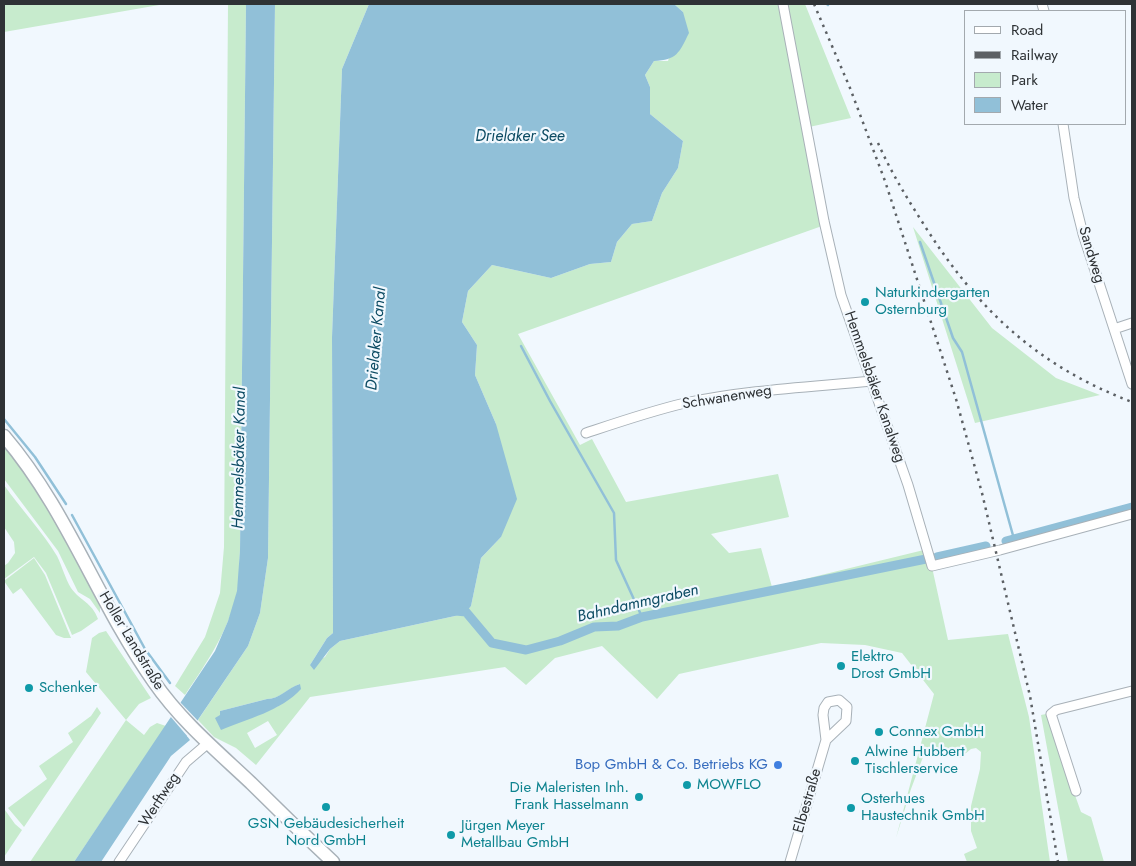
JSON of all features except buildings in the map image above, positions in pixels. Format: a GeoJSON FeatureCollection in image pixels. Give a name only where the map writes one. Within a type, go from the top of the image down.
{"type":"FeatureCollection","features":[{"type":"Feature","properties":{"kind":"main road","name":"Holler Landstraße"},"geometry":{"type":"LineString","coordinates":[[4,436],[42,487],[69,532],[132,650],[153,682],[194,731],[333,862]]}},
{"type":"Feature","properties":{"kind":"street","name":"Hemmelsbäker Kanalweg"},"geometry":{"type":"LineString","coordinates":[[782,4],[841,295],[908,485],[932,566],[1000,550],[1132,514]]}},
{"type":"Feature","properties":{"kind":"street","name":"Sandweg"},"geometry":{"type":"LineString","coordinates":[[1063,125],[1074,198],[1083,234],[1132,384]]}},
{"type":"Feature","properties":{"kind":"street"},"geometry":{"type":"LineString","coordinates":[[1114,329],[1132,323]]}},
{"type":"Feature","properties":{"kind":"street","name":"Schwanenweg"},"geometry":{"type":"LineString","coordinates":[[586,433],[640,414],[687,403],[763,391],[872,381]]}},
{"type":"Feature","properties":{"kind":"street"},"geometry":{"type":"LineString","coordinates":[[1076,791],[1051,714],[1056,710],[1132,690]]}},
{"type":"Feature","properties":{"kind":"street","name":"Elbestraße"},"geometry":{"type":"LineString","coordinates":[[790,862],[826,740]]}},
{"type":"Feature","properties":{"kind":"street","name":"Werftweg"},"geometry":{"type":"LineString","coordinates":[[118,862],[186,762],[207,744]]}},
{"type":"Feature","properties":{"kind":"green space"},"geometry":{"type":"Polygon","coordinates":[[[4,4],[165,4],[4,32],[4,4]]]}},
{"type":"Feature","properties":{"kind":"green space"},"geometry":{"type":"Polygon","coordinates":[[[228,4],[246,4],[239,577],[237,593],[228,621],[209,659],[185,695],[175,686],[205,637],[220,593],[224,547],[228,4]]]}},
{"type":"Feature","properties":{"kind":"green space"},"geometry":{"type":"Polygon","coordinates":[[[275,4],[369,4],[342,69],[332,337],[333,633],[327,638],[310,665],[325,657],[330,649],[340,641],[455,616],[465,612],[471,606],[481,558],[501,537],[496,424],[475,375],[477,345],[462,322],[468,291],[492,265],[551,278],[590,264],[611,262],[617,242],[632,224],[652,221],[662,193],[678,168],[683,141],[650,114],[650,87],[645,75],[654,61],[668,61],[683,12],[674,4],[779,4],[822,226],[518,334],[580,445],[592,439],[626,502],[778,474],[789,517],[711,534],[729,553],[761,548],[772,587],[928,549],[948,640],[1008,634],[1029,717],[1050,862],[967,862],[964,854],[977,848],[971,831],[971,806],[980,769],[981,752],[976,748],[971,749],[960,758],[935,752],[923,757],[896,838],[934,694],[902,653],[865,645],[821,643],[679,674],[657,699],[602,646],[555,658],[526,685],[505,667],[310,697],[256,765],[236,748],[214,737],[198,720],[248,646],[260,613],[268,558],[275,4]],[[300,684],[272,699],[220,711],[220,715],[277,707],[300,684]],[[268,721],[247,733],[255,748],[277,735],[268,721]]]}},
{"type":"Feature","properties":{"kind":"green space"},"geometry":{"type":"Polygon","coordinates":[[[787,4],[805,4],[851,118],[809,127],[787,4]]]}},
{"type":"Feature","properties":{"kind":"green space"},"geometry":{"type":"Polygon","coordinates":[[[913,227],[992,328],[1056,378],[1100,395],[975,423],[913,227]]]}},
{"type":"Feature","properties":{"kind":"green space"},"geometry":{"type":"Polygon","coordinates":[[[4,446],[45,502],[100,607],[100,613],[90,599],[78,592],[58,551],[4,479],[4,446]]]}},
{"type":"Feature","properties":{"kind":"green space"},"geometry":{"type":"Polygon","coordinates":[[[4,485],[57,556],[71,588],[93,609],[98,619],[81,631],[72,635],[46,573],[34,557],[4,579],[4,566],[15,553],[14,542],[4,527],[4,485]]]}},
{"type":"Feature","properties":{"kind":"green space"},"geometry":{"type":"Polygon","coordinates":[[[34,558],[45,575],[71,638],[56,635],[21,588],[13,594],[4,581],[34,558]]]}},
{"type":"Feature","properties":{"kind":"green space"},"geometry":{"type":"Polygon","coordinates":[[[106,631],[151,698],[139,704],[126,720],[86,672],[92,638],[106,631]]]}},
{"type":"Feature","properties":{"kind":"green space"},"geometry":{"type":"Polygon","coordinates":[[[97,707],[101,713],[24,827],[8,808],[47,779],[39,766],[73,742],[68,733],[91,716],[97,707]]]}},
{"type":"Feature","properties":{"kind":"green space"},"geometry":{"type":"Polygon","coordinates":[[[1046,714],[1081,812],[1091,817],[1104,862],[1068,862],[1041,715],[1046,714]]]}},
{"type":"Feature","properties":{"kind":"green space"},"geometry":{"type":"Polygon","coordinates":[[[126,720],[144,735],[150,727],[157,723],[166,726],[74,862],[30,862],[126,720]]]}},
{"type":"Feature","properties":{"kind":"green space"},"geometry":{"type":"Polygon","coordinates":[[[4,811],[22,830],[4,857],[4,811]]]}},
{"type":"Feature","properties":{"kind":"water"},"geometry":{"type":"Polygon","coordinates":[[[246,4],[275,4],[268,558],[260,613],[248,646],[187,736],[190,740],[171,756],[101,862],[74,862],[215,651],[228,621],[237,591],[240,550],[246,4]]]}},
{"type":"Feature","properties":{"kind":"water","name":"Drielaker See"},"geometry":{"type":"Polygon","coordinates":[[[369,4],[674,4],[683,12],[689,33],[683,46],[673,57],[654,61],[645,75],[650,87],[650,114],[683,141],[678,168],[662,193],[652,221],[632,224],[617,242],[611,262],[590,264],[551,278],[492,265],[468,291],[462,322],[477,345],[475,375],[496,424],[517,499],[501,537],[481,558],[471,606],[466,612],[455,616],[340,641],[330,649],[314,670],[310,665],[327,638],[333,633],[332,337],[342,69],[369,4]]]}},
{"type":"Feature","properties":{"kind":"water"},"geometry":{"type":"Polygon","coordinates":[[[300,684],[301,689],[293,697],[274,709],[252,718],[221,730],[215,718],[220,715],[220,711],[272,699],[300,684]]]}},
{"type":"Feature","properties":{"kind":"pier"},"geometry":{"type":"Polygon","coordinates":[[[180,702],[200,723],[188,737],[170,716],[180,702]]]}},
{"type":"Feature","properties":{"kind":"waterway"},"geometry":{"type":"LineString","coordinates":[[920,242],[953,338],[962,352],[1014,539]]}},
{"type":"Feature","properties":{"kind":"waterway"},"geometry":{"type":"LineString","coordinates":[[521,346],[614,513],[616,560],[642,617]]}},
{"type":"Feature","properties":{"kind":"waterway"},"geometry":{"type":"LineString","coordinates":[[4,419],[35,457],[66,504]]}},
{"type":"Feature","properties":{"kind":"waterway","name":"Bahndammgraben"},"geometry":{"type":"LineString","coordinates":[[1006,541],[1132,507]]}},
{"type":"Feature","properties":{"kind":"waterway"},"geometry":{"type":"LineString","coordinates":[[72,515],[145,649],[170,683]]}},
{"type":"Feature","properties":{"kind":"waterway","name":"Bahndammgraben"},"geometry":{"type":"LineString","coordinates":[[937,557],[986,546]]}},
{"type":"Feature","properties":{"kind":"waterway","name":"Bahndammgraben"},"geometry":{"type":"LineString","coordinates":[[456,611],[466,612],[492,643],[526,650],[560,641],[594,627],[618,626],[642,617],[926,559]]}},
{"type":"Feature","properties":{"kind":"railway"},"geometry":{"type":"LineString","coordinates":[[814,4],[850,88],[885,181],[956,399],[982,493],[1030,696],[1058,862]]}},
{"type":"Feature","properties":{"kind":"railway"},"geometry":{"type":"LineString","coordinates":[[878,143],[921,220],[963,280],[986,306],[1010,330],[1037,351],[1097,387],[1132,402]]}},
{"type":"Feature","properties":{"kind":"place","name":"Naturkindergarten Osternburg"},"geometry":{"type":"Point","coordinates":[865,302]}},
{"type":"Feature","properties":{"kind":"place","name":"Elektro Drost GmbH"},"geometry":{"type":"Point","coordinates":[841,666]}},
{"type":"Feature","properties":{"kind":"place","name":"Schenker"},"geometry":{"type":"Point","coordinates":[29,688]}},
{"type":"Feature","properties":{"kind":"place","name":"Connex GmbH"},"geometry":{"type":"Point","coordinates":[879,732]}},
{"type":"Feature","properties":{"kind":"place","name":"Alwine Hubbert Tischlerservice"},"geometry":{"type":"Point","coordinates":[855,761]}},
{"type":"Feature","properties":{"kind":"place","name":"Bop GmbH & Co. Betriebs KG"},"geometry":{"type":"Point","coordinates":[778,765]}},
{"type":"Feature","properties":{"kind":"place","name":"MOWFLO"},"geometry":{"type":"Point","coordinates":[687,785]}},
{"type":"Feature","properties":{"kind":"place","name":"Die Maleristen Inh. Frank Hasselmann"},"geometry":{"type":"Point","coordinates":[639,797]}},
{"type":"Feature","properties":{"kind":"place","name":"GSN Gebäudesicherheit Nord GmbH"},"geometry":{"type":"Point","coordinates":[326,807]}},
{"type":"Feature","properties":{"kind":"place","name":"Osterhues Haustechnik GmbH"},"geometry":{"type":"Point","coordinates":[851,808]}},
{"type":"Feature","properties":{"kind":"place","name":"Jürgen Meyer Metallbau GmbH"},"geometry":{"type":"Point","coordinates":[451,835]}},
{"type":"Feature","properties":{"kind":"water label","name":"Drielaker Kanal"},"geometry":{"type":"Point","coordinates":[377,339]}},
{"type":"Feature","properties":{"kind":"water label","name":"Hemmelsbäker Kanal"},"geometry":{"type":"Point","coordinates":[240,458]}}]}
